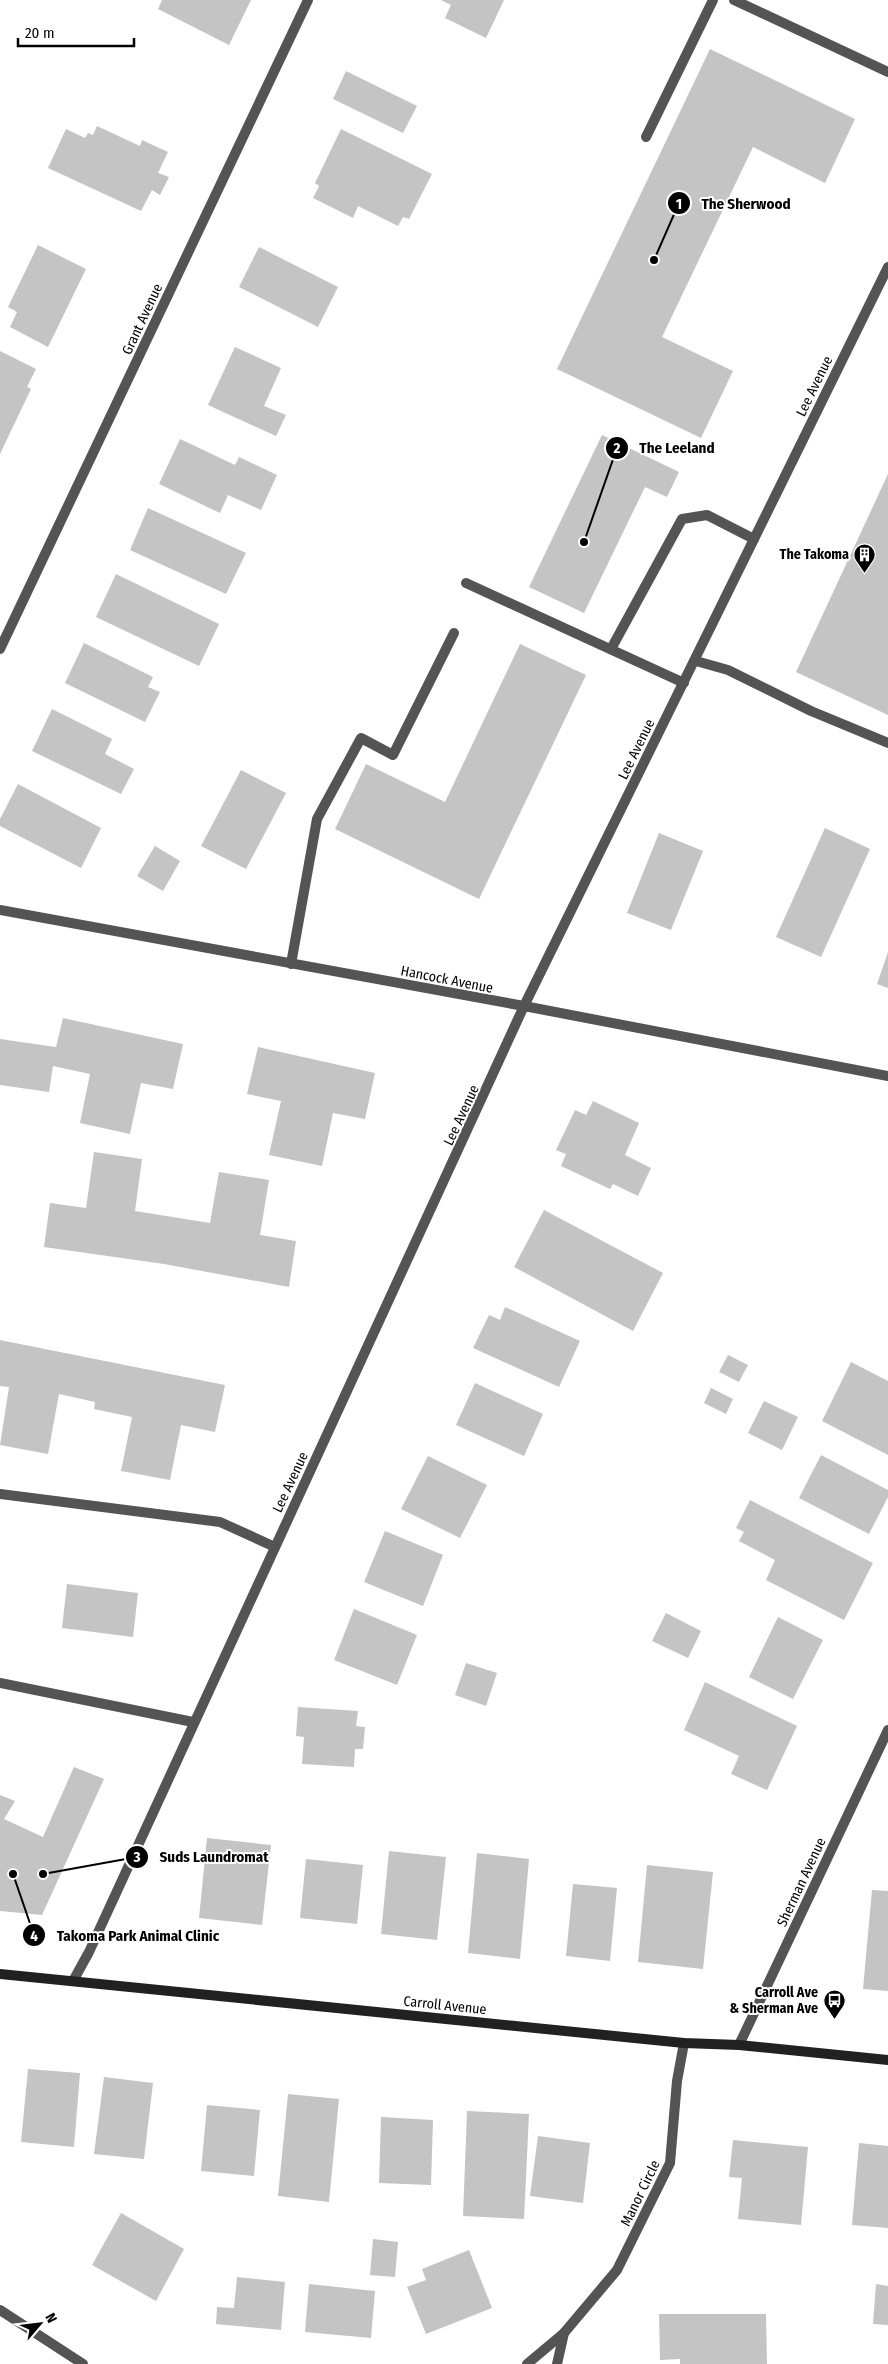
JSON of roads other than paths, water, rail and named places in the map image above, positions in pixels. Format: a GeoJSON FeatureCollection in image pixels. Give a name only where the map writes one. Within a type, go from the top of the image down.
{"type":"FeatureCollection","features":[{"type":"Feature","properties":{"kind":"main road","name":"Carroll Avenue"},"geometry":{"type":"LineString","coordinates":[[0,1974],[684,2042],[739,2045],[888,2060]]}},
{"type":"Feature","properties":{"kind":"street","name":"Grant Avenue"},"geometry":{"type":"LineString","coordinates":[[0,649],[308,0]]}},
{"type":"Feature","properties":{"kind":"street"},"geometry":{"type":"LineString","coordinates":[[646,137],[713,0]]}},
{"type":"Feature","properties":{"kind":"street"},"geometry":{"type":"LineString","coordinates":[[734,0],[888,72]]}},
{"type":"Feature","properties":{"kind":"street","name":"Lee Avenue"},"geometry":{"type":"LineString","coordinates":[[73,1981],[89,1952],[193,1722],[524,1006],[696,661],[888,267]]}},
{"type":"Feature","properties":{"kind":"street"},"geometry":{"type":"LineString","coordinates":[[611,649],[682,520],[707,515],[754,540]]}},
{"type":"Feature","properties":{"kind":"street"},"geometry":{"type":"LineString","coordinates":[[466,583],[684,683]]}},
{"type":"Feature","properties":{"kind":"street"},"geometry":{"type":"LineString","coordinates":[[291,964],[317,819],[361,738],[392,755],[454,633]]}},
{"type":"Feature","properties":{"kind":"street"},"geometry":{"type":"LineString","coordinates":[[696,661],[728,670],[811,711],[888,743]]}},
{"type":"Feature","properties":{"kind":"street","name":"Hancock Avenue"},"geometry":{"type":"LineString","coordinates":[[0,910],[524,1006],[888,1076]]}},
{"type":"Feature","properties":{"kind":"street"},"geometry":{"type":"LineString","coordinates":[[0,1494],[220,1522],[275,1547]]}},
{"type":"Feature","properties":{"kind":"street"},"geometry":{"type":"LineString","coordinates":[[0,1683],[193,1722]]}},
{"type":"Feature","properties":{"kind":"street","name":"Sherman Avenue"},"geometry":{"type":"LineString","coordinates":[[739,2045],[888,1730]]}},
{"type":"Feature","properties":{"kind":"street","name":"Manor Circle"},"geometry":{"type":"LineString","coordinates":[[528,2364],[564,2333],[618,2270],[670,2163],[677,2081],[684,2042]]}},
{"type":"Feature","properties":{"kind":"street"},"geometry":{"type":"LineString","coordinates":[[0,2310],[83,2364]]}},
{"type":"Feature","properties":{"kind":"street","name":"Manor Circle"},"geometry":{"type":"LineString","coordinates":[[557,2364],[564,2333]]}},
{"type":"Feature","properties":{"kind":"place","name":"The Sherwood"},"geometry":{"type":"Point","coordinates":[654,260]}},
{"type":"Feature","properties":{"kind":"place","name":"The Leeland"},"geometry":{"type":"Point","coordinates":[584,542]}},
{"type":"Feature","properties":{"kind":"place","name":"The Takoma"},"geometry":{"type":"Point","coordinates":[865,573]}},
{"type":"Feature","properties":{"kind":"place","name":"Takoma Park Animal Clinic"},"geometry":{"type":"Point","coordinates":[13,1874]}},
{"type":"Feature","properties":{"kind":"place","name":"Suds Laundromat"},"geometry":{"type":"Point","coordinates":[43,1874]}},
{"type":"Feature","properties":{"kind":"place","name":"Carroll Ave & Sherman Ave"},"geometry":{"type":"Point","coordinates":[834,2019]}}]}
